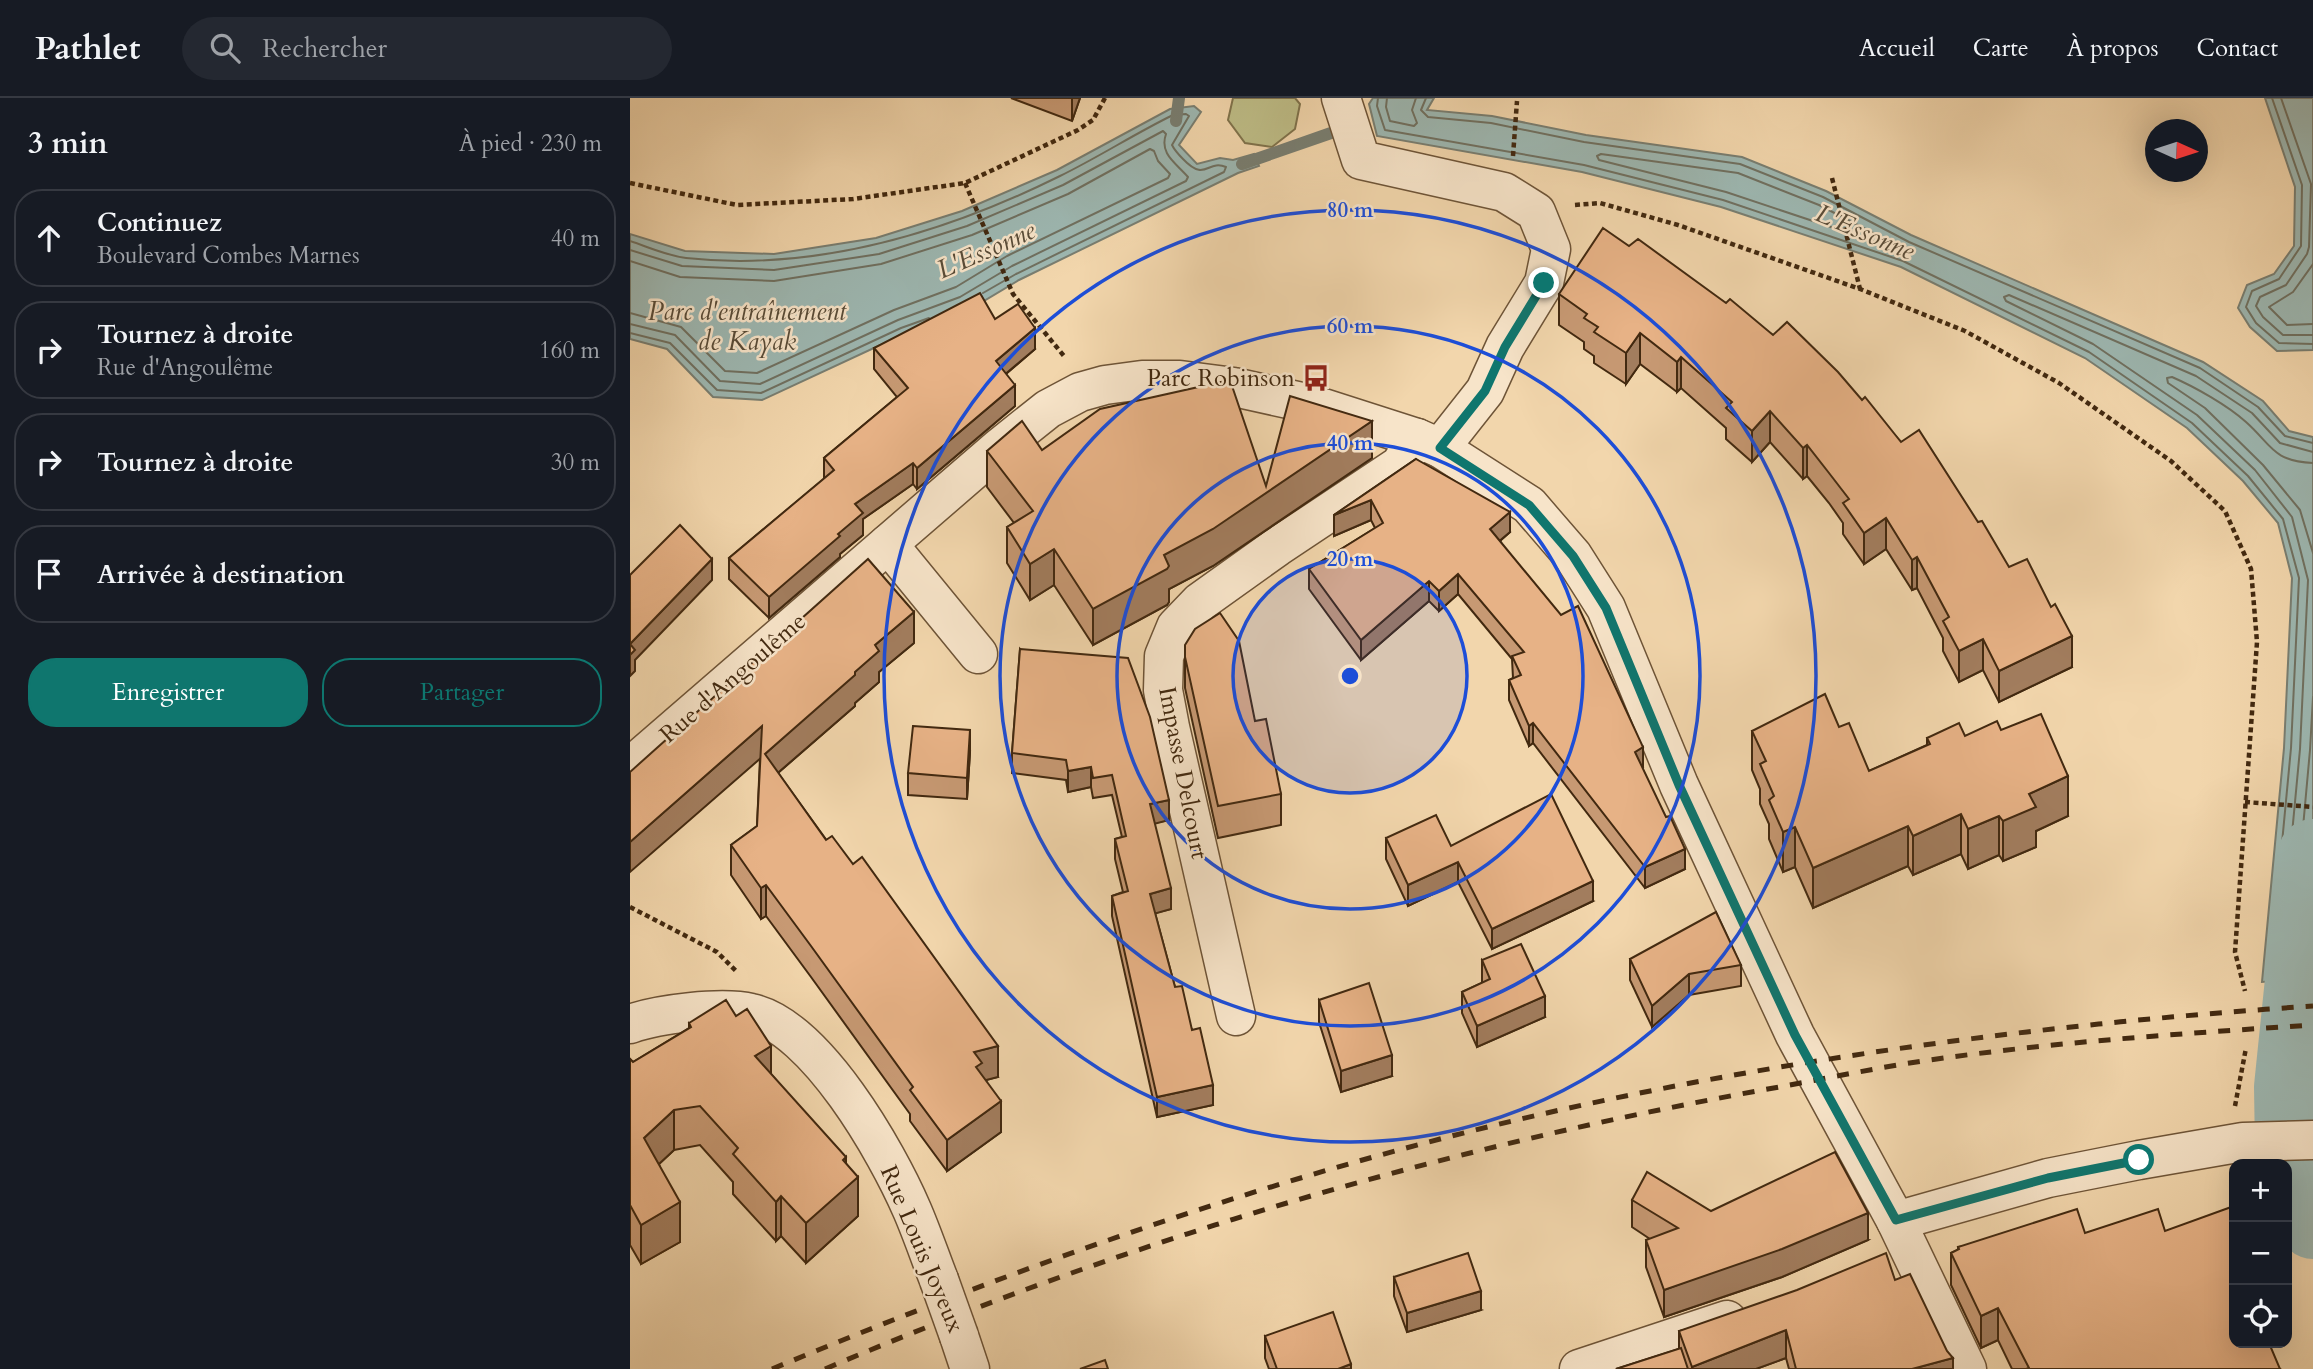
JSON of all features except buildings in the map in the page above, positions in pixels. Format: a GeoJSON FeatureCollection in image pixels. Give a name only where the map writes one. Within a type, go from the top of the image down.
{"type":"FeatureCollection","features":[{"type":"Feature","properties":{"kind":"street"},"geometry":{"type":"LineString","coordinates":[[1347,118],[1361,160],[1504,192],[1535,212]]}},
{"type":"Feature","properties":{"kind":"street","name":"Impasse Delcourt"},"geometry":{"type":"LineString","coordinates":[[1236,1016],[1170,727],[1163,690],[1164,656],[1176,627],[1200,602],[1400,465],[1429,443],[1485,391],[1505,347],[1544,283],[1551,250],[1535,212]]}},
{"type":"Feature","properties":{"kind":"street","name":"Rue d'Angoulême"},"geometry":{"type":"LineString","coordinates":[[630,767],[1048,409],[1080,392],[1105,385],[1142,380],[1180,380],[1234,387],[1311,404],[1429,443],[1529,505],[1573,556],[1606,608],[1679,785],[1795,1035],[1894,1243],[1967,1369]]}},
{"type":"Feature","properties":{"kind":"street"},"geometry":{"type":"LineString","coordinates":[[888,544],[978,654]]}},
{"type":"Feature","properties":{"kind":"street","name":"Rue Louis Joyeux"},"geometry":{"type":"LineString","coordinates":[[630,1024],[644,1019],[715,1011],[752,1013],[779,1026],[802,1043],[822,1063],[866,1124],[911,1208],[965,1352]]}},
{"type":"Feature","properties":{"kind":"street"},"geometry":{"type":"LineString","coordinates":[[1894,1243],[2048,1178],[2236,1143],[2313,1140]]}},
{"type":"Feature","properties":{"kind":"street"},"geometry":{"type":"LineString","coordinates":[[1579,1369],[1755,1310]]}},
{"type":"Feature","properties":{"kind":"path"},"geometry":{"type":"LineString","coordinates":[[630,183],[737,205],[853,199],[965,183],[1078,130],[1093,120],[1105,98]]}},
{"type":"Feature","properties":{"kind":"path"},"geometry":{"type":"LineString","coordinates":[[1513,160],[1517,101]]}},
{"type":"Feature","properties":{"kind":"path"},"geometry":{"type":"LineString","coordinates":[[1832,178],[1860,289]]}},
{"type":"Feature","properties":{"kind":"path"},"geometry":{"type":"LineString","coordinates":[[965,183],[1013,294],[1062,352],[1080,392]]}},
{"type":"Feature","properties":{"kind":"path"},"geometry":{"type":"LineString","coordinates":[[1535,212],[1600,202],[1678,225],[1860,289],[1965,331],[2059,383],[2171,461],[2225,511],[2251,569],[2257,642],[2235,952],[2245,991]]}},
{"type":"Feature","properties":{"kind":"path"},"geometry":{"type":"LineString","coordinates":[[2245,802],[2313,807]]}},
{"type":"Feature","properties":{"kind":"path"},"geometry":{"type":"LineString","coordinates":[[630,907],[717,952],[742,978],[752,1013]]}},
{"type":"Feature","properties":{"kind":"path"},"geometry":{"type":"LineString","coordinates":[[2236,1143],[2246,1048]]}},
{"type":"Feature","properties":{"kind":"shaded area"},"geometry":{"type":"Polygon","coordinates":[[[1233,98],[1295,98],[1300,104],[1295,129],[1272,147],[1245,143],[1228,120],[1233,98]]]}},
{"type":"Feature","properties":{"kind":"water"},"geometry":{"type":"Polygon","coordinates":[[[1373,98],[1434,98],[1427,110],[1492,116],[1586,135],[1742,157],[1826,191],[1911,235],[2203,362],[2263,401],[2289,431],[2313,437],[2313,978],[2262,982],[2284,748],[2292,578],[2278,523],[2243,481],[2187,428],[2085,358],[1901,267],[1721,207],[1582,172],[1377,136],[1369,104],[1373,98]]]}},
{"type":"Feature","properties":{"kind":"water"},"geometry":{"type":"Polygon","coordinates":[[[2265,98],[2313,98],[2313,350],[2277,351],[2250,327],[2238,308],[2247,285],[2274,274],[2294,246],[2295,187],[2265,98]]]}},
{"type":"Feature","properties":{"kind":"water","name":"Parc d'entraînement de Kayak"},"geometry":{"type":"Polygon","coordinates":[[[1194,106],[1201,112],[1179,145],[1197,164],[1220,158],[1233,160],[1254,154],[1259,166],[1238,173],[1019,280],[967,311],[904,334],[762,400],[713,397],[667,349],[630,339],[630,234],[685,251],[774,254],[876,238],[962,211],[1057,170],[1170,109],[1194,106]]]}},
{"type":"Feature","properties":{"kind":"waterway"},"geometry":{"type":"LineString","coordinates":[[1176,121],[1179,98]]}},
{"type":"Feature","properties":{"kind":"waterway","name":"L'Essonne"},"geometry":{"type":"LineString","coordinates":[[1242,164],[1331,133]]}},
{"type":"Feature","properties":{"kind":"waterway","name":"L'Essonne"},"geometry":{"type":"LineString","coordinates":[[2313,854],[2289,1087],[2290,1150],[2303,1202],[2313,1224]]}},
{"type":"Feature","properties":{"kind":"railway"},"geometry":{"type":"LineString","coordinates":[[772,1369],[972,1289],[1176,1217],[1383,1154],[1487,1127],[1681,1085],[1861,1054],[2041,1030],[2313,1006]]}},
{"type":"Feature","properties":{"kind":"railway"},"geometry":{"type":"LineString","coordinates":[[825,1369],[941,1322],[1177,1237],[1417,1166],[1539,1136],[1662,1109],[1924,1061],[2082,1042],[2313,1025]]}},
{"type":"Feature","properties":{"kind":"place","name":"Parc Robinson"},"geometry":{"type":"Point","coordinates":[1316,378]}},
{"type":"Feature","properties":{"kind":"route"},"geometry":{"type":"LineString","coordinates":[[1544,283],[1505,347],[1485,391],[1440,448],[1529,505],[1573,556],[1606,608],[1679,785],[1795,1035],[1896,1220],[2048,1178],[2139,1160]]}}]}
